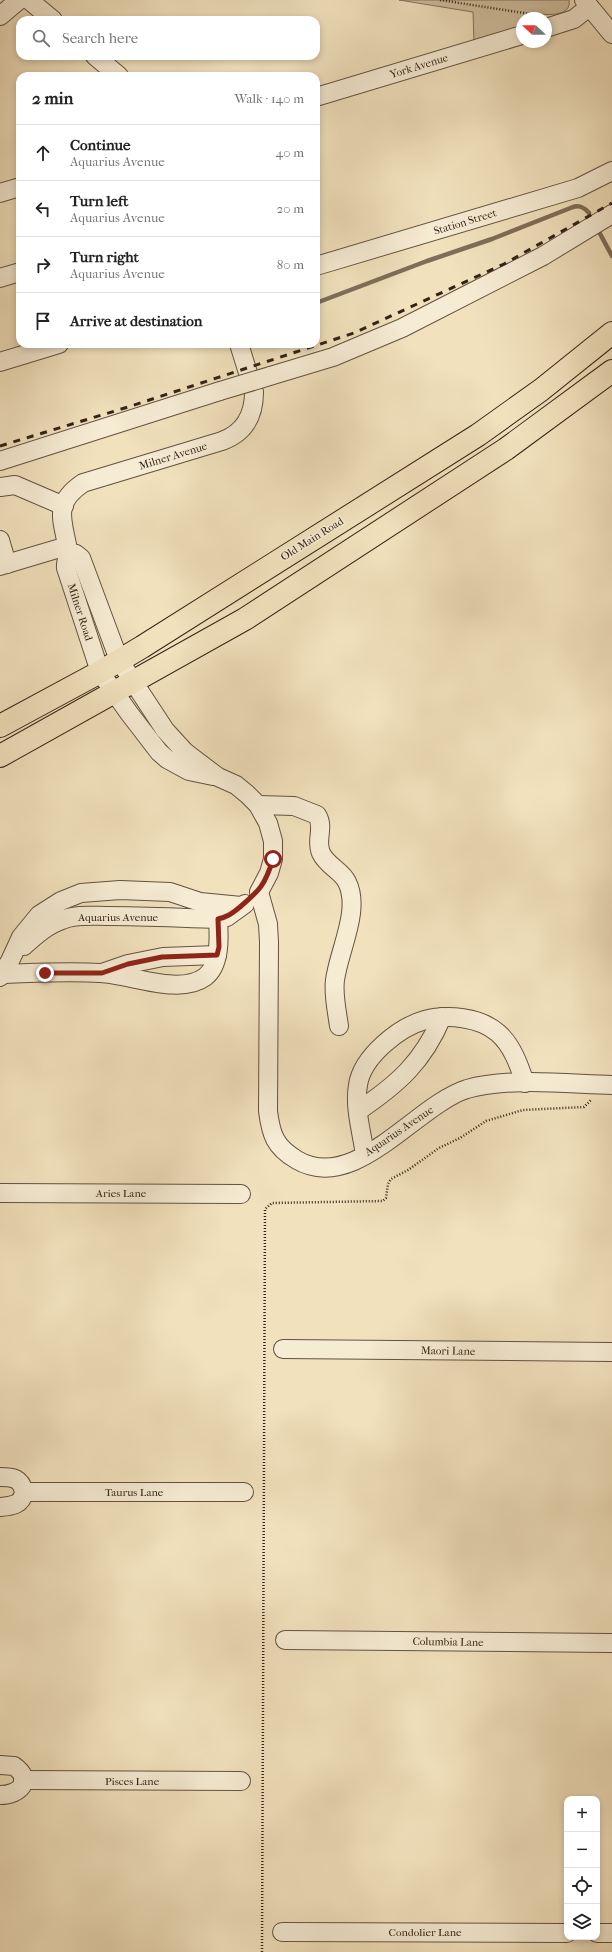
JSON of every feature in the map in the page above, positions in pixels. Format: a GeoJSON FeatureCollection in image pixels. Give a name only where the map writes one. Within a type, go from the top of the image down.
{"type":"FeatureCollection","features":[{"type":"Feature","properties":{"kind":"main road","name":"Old Main Road"},"geometry":{"type":"LineString","coordinates":[[0,726],[100,672],[478,435],[542,390],[612,333]]}},
{"type":"Feature","properties":{"kind":"main road"},"geometry":{"type":"LineString","coordinates":[[0,756],[245,619],[506,449],[612,371]]}},
{"type":"Feature","properties":{"kind":"street"},"geometry":{"type":"LineString","coordinates":[[0,16],[18,0]]}},
{"type":"Feature","properties":{"kind":"street"},"geometry":{"type":"LineString","coordinates":[[29,0],[48,16]]}},
{"type":"Feature","properties":{"kind":"street"},"geometry":{"type":"LineString","coordinates":[[552,21],[574,19],[586,3],[612,34]]}},
{"type":"Feature","properties":{"kind":"street","name":"York Avenue"},"geometry":{"type":"LineString","coordinates":[[320,96],[516,37]]}},
{"type":"Feature","properties":{"kind":"street"},"geometry":{"type":"LineString","coordinates":[[100,60],[114,72]]}},
{"type":"Feature","properties":{"kind":"street","name":"Station Street"},"geometry":{"type":"LineString","coordinates":[[320,265],[578,188],[612,171]]}},
{"type":"Feature","properties":{"kind":"street"},"geometry":{"type":"LineString","coordinates":[[0,193],[16,188]]}},
{"type":"Feature","properties":{"kind":"street"},"geometry":{"type":"LineString","coordinates":[[0,461],[220,391],[333,357],[402,328],[543,256],[612,214]]}},
{"type":"Feature","properties":{"kind":"street"},"geometry":{"type":"LineString","coordinates":[[0,278],[16,273]]}},
{"type":"Feature","properties":{"kind":"street"},"geometry":{"type":"LineString","coordinates":[[0,362],[46,348]]}},
{"type":"Feature","properties":{"kind":"street","name":"Milner Avenue"},"geometry":{"type":"LineString","coordinates":[[64,506],[72,492],[83,483],[222,441],[233,437],[240,431],[250,416],[254,401],[254,392],[240,348]]}},
{"type":"Feature","properties":{"kind":"street"},"geometry":{"type":"LineString","coordinates":[[0,487],[15,484],[64,506],[62,520],[68,549],[4,565],[0,540]]}},
{"type":"Feature","properties":{"kind":"street","name":"Milner Road"},"geometry":{"type":"LineString","coordinates":[[68,549],[76,554],[83,563],[119,660],[124,688],[100,672],[66,568],[68,549]]}},
{"type":"Feature","properties":{"kind":"street","name":"Aquarius Avenue"},"geometry":{"type":"LineString","coordinates":[[4,971],[32,939],[62,919],[90,916],[218,919],[227,917],[259,892],[271,866],[273,841],[268,823],[258,805],[236,785],[218,777],[175,742],[124,688]]}},
{"type":"Feature","properties":{"kind":"street"},"geometry":{"type":"LineString","coordinates":[[258,805],[294,806],[317,815],[321,822],[318,846],[320,852],[326,863],[346,880],[351,896],[351,915],[340,955],[335,982],[335,1002],[339,1026]]}},
{"type":"Feature","properties":{"kind":"street","name":"Aquarius Avenue"},"geometry":{"type":"LineString","coordinates":[[4,971],[22,937],[39,915],[61,900],[81,893],[120,890],[170,892],[200,902],[241,906]]}},
{"type":"Feature","properties":{"kind":"street","name":"Aquarius Avenue"},"geometry":{"type":"LineString","coordinates":[[259,892],[268,924],[269,942],[268,1111],[271,1132],[277,1143],[291,1156],[302,1163],[329,1168],[365,1155],[446,1099],[465,1090],[479,1086],[525,1083],[606,1085]]}},
{"type":"Feature","properties":{"kind":"street"},"geometry":{"type":"LineString","coordinates":[[4,971],[102,973],[159,983],[191,983],[205,977],[211,971],[219,947],[218,919]]}},
{"type":"Feature","properties":{"kind":"street"},"geometry":{"type":"LineString","coordinates":[[102,973],[128,964],[162,957],[217,955]]}},
{"type":"Feature","properties":{"kind":"street"},"geometry":{"type":"LineString","coordinates":[[365,1155],[358,1111],[358,1085],[362,1073],[374,1054],[391,1038],[424,1020],[442,1017],[461,1018],[486,1025],[498,1033],[508,1046],[519,1064],[525,1083]]}},
{"type":"Feature","properties":{"kind":"street"},"geometry":{"type":"LineString","coordinates":[[358,1111],[378,1098],[413,1068],[433,1039],[442,1017]]}},
{"type":"Feature","properties":{"kind":"street","name":"Aries Lane"},"geometry":{"type":"LineString","coordinates":[[0,1193],[241,1194]]}},
{"type":"Feature","properties":{"kind":"street","name":"Maori Lane"},"geometry":{"type":"LineString","coordinates":[[283,1349],[612,1352]]}},
{"type":"Feature","properties":{"kind":"street"},"geometry":{"type":"LineString","coordinates":[[0,1477],[15,1478],[20,1481],[24,1492],[21,1501],[18,1504],[14,1506],[0,1506]]}},
{"type":"Feature","properties":{"kind":"street","name":"Taurus Lane"},"geometry":{"type":"LineString","coordinates":[[24,1492],[244,1492]]}},
{"type":"Feature","properties":{"kind":"street","name":"Columbia Lane"},"geometry":{"type":"LineString","coordinates":[[285,1640],[612,1643]]}},
{"type":"Feature","properties":{"kind":"street"},"geometry":{"type":"LineString","coordinates":[[0,1765],[14,1766],[22,1774],[23,1780],[20,1789],[17,1792],[8,1795],[0,1795]]}},
{"type":"Feature","properties":{"kind":"street","name":"Pisces Lane"},"geometry":{"type":"LineString","coordinates":[[23,1780],[240,1781]]}},
{"type":"Feature","properties":{"kind":"street","name":"Condolier Lane"},"geometry":{"type":"LineString","coordinates":[[282,1932],[564,1933]]}},
{"type":"Feature","properties":{"kind":"street"},"geometry":{"type":"LineString","coordinates":[[600,1933],[612,1933]]}},
{"type":"Feature","properties":{"kind":"path"},"geometry":{"type":"LineString","coordinates":[[440,0],[516,16]]}},
{"type":"Feature","properties":{"kind":"path"},"geometry":{"type":"LineString","coordinates":[[262,1952],[265,1210],[272,1203],[383,1201],[386,1198],[390,1179],[408,1170],[439,1148],[460,1138],[486,1121],[523,1110],[548,1107],[584,1107],[594,1097],[600,1097],[606,1085]]}},
{"type":"Feature","properties":{"kind":"shaded area"},"geometry":{"type":"Polygon","coordinates":[[[399,0],[569,0],[567,9],[559,13],[516,12],[516,30],[474,42],[473,12],[399,0]]]}},
{"type":"Feature","properties":{"kind":"waterway"},"geometry":{"type":"LineString","coordinates":[[320,301],[427,261],[492,239],[573,207],[582,207],[589,213]]}},
{"type":"Feature","properties":{"kind":"waterway"},"geometry":{"type":"LineString","coordinates":[[598,230],[612,256]]}},
{"type":"Feature","properties":{"kind":"railway"},"geometry":{"type":"LineString","coordinates":[[320,344],[354,333],[504,264],[612,203]]}},
{"type":"Feature","properties":{"kind":"railway"},"geometry":{"type":"LineString","coordinates":[[0,446],[128,407],[308,348]]}},
{"type":"Feature","properties":{"kind":"route"},"geometry":{"type":"LineString","coordinates":[[45,973],[102,973],[128,964],[162,957],[217,955],[219,947],[218,919],[232,914],[259,892],[269,873],[273,859]]}}]}
